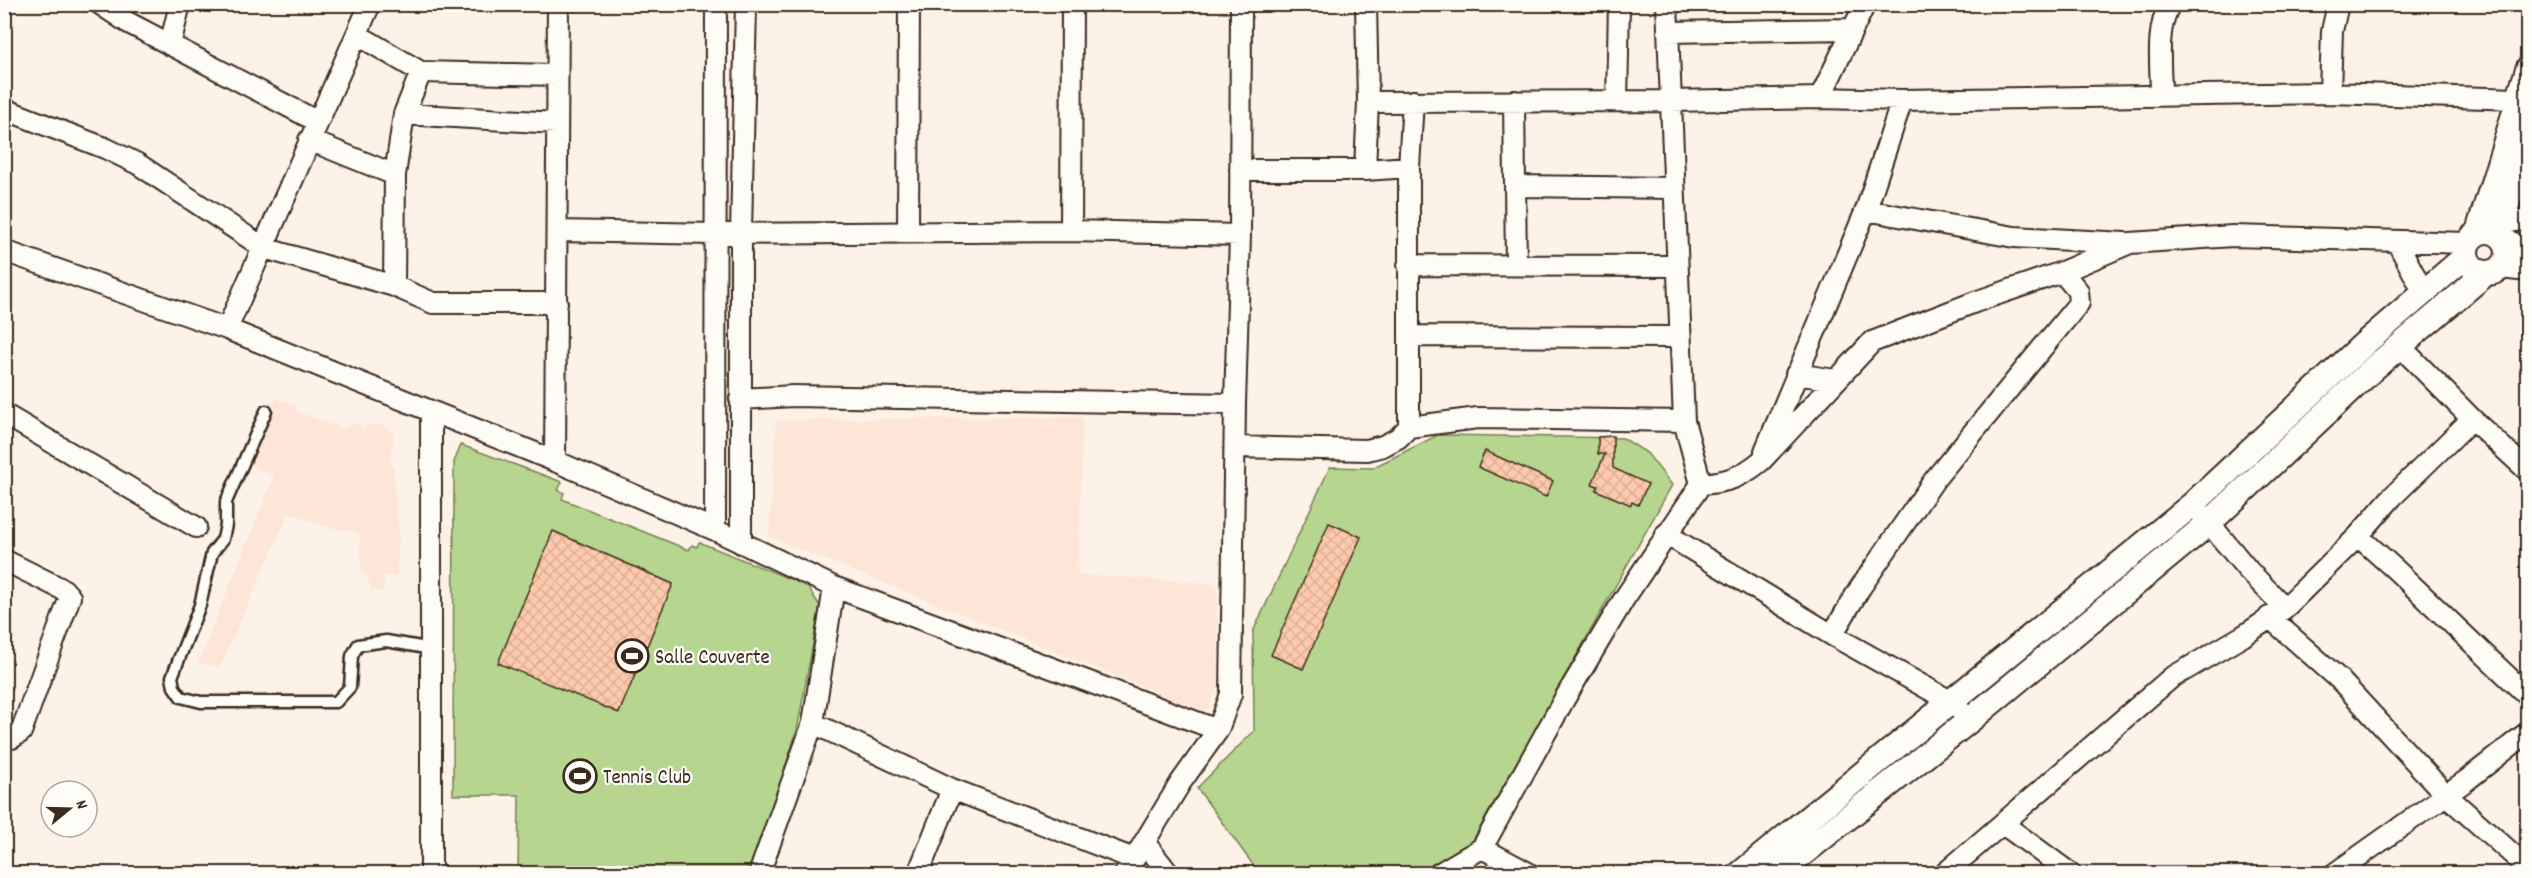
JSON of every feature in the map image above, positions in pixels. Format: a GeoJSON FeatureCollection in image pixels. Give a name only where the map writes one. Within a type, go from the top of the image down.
{"type":"FeatureCollection","features":[{"type":"Feature","properties":{"kind":"street"},"geometry":{"type":"LineString","coordinates":[[100,4],[127,22],[318,122]]}},
{"type":"Feature","properties":{"kind":"street"},"geometry":{"type":"LineString","coordinates":[[170,45],[180,4]]}},
{"type":"Feature","properties":{"kind":"street"},"geometry":{"type":"LineString","coordinates":[[227,329],[264,248],[272,222],[370,4]]}},
{"type":"Feature","properties":{"kind":"street"},"geometry":{"type":"LineString","coordinates":[[555,461],[558,4]]}},
{"type":"Feature","properties":{"kind":"street"},"geometry":{"type":"LineString","coordinates":[[715,530],[717,4]]}},
{"type":"Feature","properties":{"kind":"street"},"geometry":{"type":"LineString","coordinates":[[741,543],[741,233],[746,4]]}},
{"type":"Feature","properties":{"kind":"street"},"geometry":{"type":"LineString","coordinates":[[908,231],[909,4]]}},
{"type":"Feature","properties":{"kind":"street"},"geometry":{"type":"LineString","coordinates":[[1071,231],[1072,4]]}},
{"type":"Feature","properties":{"kind":"street"},"geometry":{"type":"LineString","coordinates":[[813,723],[951,789],[1129,866],[1181,782],[1218,730],[1231,694],[1242,4]]}},
{"type":"Feature","properties":{"kind":"street"},"geometry":{"type":"LineString","coordinates":[[1365,170],[1368,102],[1366,4]]}},
{"type":"Feature","properties":{"kind":"street"},"geometry":{"type":"LineString","coordinates":[[1617,101],[1619,4]]}},
{"type":"Feature","properties":{"kind":"street"},"geometry":{"type":"LineString","coordinates":[[1437,873],[1482,848],[1565,698],[1666,534],[1701,484],[1684,420],[1667,4]]}},
{"type":"Feature","properties":{"kind":"street"},"geometry":{"type":"LineString","coordinates":[[1820,98],[1851,29],[1865,4]]}},
{"type":"Feature","properties":{"kind":"street"},"geometry":{"type":"LineString","coordinates":[[2161,95],[2163,20],[2170,4]]}},
{"type":"Feature","properties":{"kind":"street"},"geometry":{"type":"LineString","coordinates":[[2330,93],[2332,31],[2338,4]]}},
{"type":"Feature","properties":{"kind":"street"},"geometry":{"type":"LineString","coordinates":[[1668,32],[1851,29]]}},
{"type":"Feature","properties":{"kind":"street"},"geometry":{"type":"LineString","coordinates":[[358,35],[421,72],[556,75]]}},
{"type":"Feature","properties":{"kind":"street"},"geometry":{"type":"LineString","coordinates":[[2528,69],[2523,100],[2486,238],[2474,268],[2493,271],[2528,271]]}},
{"type":"Feature","properties":{"kind":"street"},"geometry":{"type":"LineString","coordinates":[[394,286],[395,175],[404,114],[421,72]]}},
{"type":"Feature","properties":{"kind":"street"},"geometry":{"type":"LineString","coordinates":[[1368,102],[1820,98],[1902,100],[2330,93],[2523,100]]}},
{"type":"Feature","properties":{"kind":"street"},"geometry":{"type":"LineString","coordinates":[[1761,461],[1866,210],[1902,100]]}},
{"type":"Feature","properties":{"kind":"street"},"geometry":{"type":"LineString","coordinates":[[1409,427],[1408,167],[1413,101]]}},
{"type":"Feature","properties":{"kind":"street"},"geometry":{"type":"LineString","coordinates":[[1514,101],[1516,265]]}},
{"type":"Feature","properties":{"kind":"street"},"geometry":{"type":"LineString","coordinates":[[4,108],[105,148],[138,164],[264,248],[394,286],[426,301],[440,304],[557,303]]}},
{"type":"Feature","properties":{"kind":"street"},"geometry":{"type":"LineString","coordinates":[[404,114],[556,123]]}},
{"type":"Feature","properties":{"kind":"street"},"geometry":{"type":"LineString","coordinates":[[1740,873],[2193,504],[2364,344],[2486,238],[2519,195],[2528,129]]}},
{"type":"Feature","properties":{"kind":"street"},"geometry":{"type":"LineString","coordinates":[[309,140],[395,175]]}},
{"type":"Feature","properties":{"kind":"street"},"geometry":{"type":"LineString","coordinates":[[1240,170],[1365,170],[1408,167]]}},
{"type":"Feature","properties":{"kind":"street"},"geometry":{"type":"LineString","coordinates":[[1515,186],[1673,188]]}},
{"type":"Feature","properties":{"kind":"street"},"geometry":{"type":"LineString","coordinates":[[1866,210],[2014,237],[2130,243],[2233,236],[2397,242],[2486,238],[2528,250]]}},
{"type":"Feature","properties":{"kind":"street"},"geometry":{"type":"LineString","coordinates":[[2486,238],[2528,219]]}},
{"type":"Feature","properties":{"kind":"street"},"geometry":{"type":"LineString","coordinates":[[557,231],[715,234],[1071,231],[1240,235]]}},
{"type":"Feature","properties":{"kind":"street"},"geometry":{"type":"LineString","coordinates":[[1777,873],[1970,720],[2209,524],[2400,346],[2493,271],[2508,255],[2486,238]]}},
{"type":"Feature","properties":{"kind":"street"},"geometry":{"type":"LineString","coordinates":[[2397,242],[2424,293]]}},
{"type":"Feature","properties":{"kind":"street"},"geometry":{"type":"LineString","coordinates":[[1701,484],[1724,482],[1745,474],[1761,461],[1872,342],[1975,302],[2062,272],[2130,243]]}},
{"type":"Feature","properties":{"kind":"street"},"geometry":{"type":"LineString","coordinates":[[5,251],[227,329],[555,461],[715,530],[834,587],[1218,730]]}},
{"type":"Feature","properties":{"kind":"street"},"geometry":{"type":"LineString","coordinates":[[1408,265],[1676,266]]}},
{"type":"Feature","properties":{"kind":"street"},"geometry":{"type":"LineString","coordinates":[[1832,635],[1860,588],[1935,479],[2079,303],[2078,291],[2062,272]]}},
{"type":"Feature","properties":{"kind":"street"},"geometry":{"type":"LineString","coordinates":[[1409,336],[1680,337]]}},
{"type":"Feature","properties":{"kind":"street"},"geometry":{"type":"LineString","coordinates":[[2400,346],[2472,419],[2528,471]]}},
{"type":"Feature","properties":{"kind":"street"},"geometry":{"type":"LineString","coordinates":[[1796,374],[1835,380]]}},
{"type":"Feature","properties":{"kind":"street"},"geometry":{"type":"LineString","coordinates":[[740,399],[793,396],[1234,404]]}},
{"type":"Feature","properties":{"kind":"street"},"geometry":{"type":"LineString","coordinates":[[431,411],[432,873]]}},
{"type":"Feature","properties":{"kind":"street"},"geometry":{"type":"LineString","coordinates":[[4,414],[196,527]]}},
{"type":"Feature","properties":{"kind":"street"},"geometry":{"type":"LineString","coordinates":[[1235,447],[1367,450],[1390,442],[1409,427],[1479,418],[1684,420]]}},
{"type":"Feature","properties":{"kind":"street"},"geometry":{"type":"LineString","coordinates":[[1944,873],[2171,678],[2243,636],[2277,612],[2358,536],[2392,497],[2472,419]]}},
{"type":"Feature","properties":{"kind":"street"},"geometry":{"type":"LineString","coordinates":[[2193,504],[2248,570],[2277,612],[2378,723],[2446,795],[2528,868]]}},
{"type":"Feature","properties":{"kind":"street"},"geometry":{"type":"LineString","coordinates":[[1666,534],[1832,635],[1950,701],[1970,720]]}},
{"type":"Feature","properties":{"kind":"street"},"geometry":{"type":"LineString","coordinates":[[2358,536],[2528,696]]}},
{"type":"Feature","properties":{"kind":"street"},"geometry":{"type":"LineString","coordinates":[[4,560],[64,590],[70,597],[21,732],[12,738],[4,738]]}},
{"type":"Feature","properties":{"kind":"street"},"geometry":{"type":"LineString","coordinates":[[759,873],[813,723],[834,587]]}},
{"type":"Feature","properties":{"kind":"street"},"geometry":{"type":"LineString","coordinates":[[2345,870],[2528,732]]}},
{"type":"Feature","properties":{"kind":"street"},"geometry":{"type":"LineString","coordinates":[[918,873],[951,789]]}},
{"type":"Feature","properties":{"kind":"street"},"geometry":{"type":"LineString","coordinates":[[2002,824],[2071,873]]}},
{"type":"Feature","properties":{"kind":"street"},"geometry":{"type":"LineString","coordinates":[[1145,843],[1169,873]]}},
{"type":"Feature","properties":{"kind":"street"},"geometry":{"type":"LineString","coordinates":[[1482,848],[1530,873]]}},
{"type":"Feature","properties":{"kind":"lane"},"geometry":{"type":"LineString","coordinates":[[266,411],[226,502],[226,525],[223,539],[212,553],[200,605],[172,677],[174,687],[181,698],[201,702],[336,702],[350,687],[352,656],[358,645],[386,641],[432,649]]}},
{"type":"Feature","properties":{"kind":"shaded area"},"geometry":{"type":"Polygon","coordinates":[[[276,399],[295,404],[297,412],[342,428],[360,422],[362,428],[374,424],[385,426],[394,434],[390,459],[394,470],[399,531],[397,576],[384,576],[383,592],[371,590],[367,576],[361,573],[360,536],[356,532],[327,527],[289,513],[220,667],[198,663],[274,476],[250,465],[276,399]]]}},
{"type":"Feature","properties":{"kind":"shaded area"},"geometry":{"type":"Polygon","coordinates":[[[1083,417],[1078,574],[1217,584],[1218,687],[1206,712],[769,537],[776,420],[1083,417]]]}},
{"type":"Feature","properties":{"kind":"green space"},"geometry":{"type":"Polygon","coordinates":[[[1438,435],[1623,438],[1647,453],[1672,485],[1467,851],[1425,873],[1259,873],[1197,788],[1254,731],[1253,632],[1330,467],[1372,468],[1438,435]]]}},
{"type":"Feature","properties":{"kind":"green space","name":"Salle Couverte"},"geometry":{"type":"Polygon","coordinates":[[[461,445],[562,482],[558,490],[564,493],[562,499],[689,550],[692,545],[697,547],[699,542],[807,586],[820,606],[797,730],[749,873],[518,873],[519,795],[453,795],[454,462],[461,445]]]}},
{"type":"Feature","properties":{"kind":"building"},"geometry":{"type":"Polygon","coordinates":[[[1613,436],[1613,468],[1648,484],[1638,505],[1632,502],[1631,505],[1596,490],[1598,486],[1592,484],[1605,454],[1598,454],[1598,437],[1613,436]]]}},
{"type":"Feature","properties":{"kind":"building"},"geometry":{"type":"Polygon","coordinates":[[[1485,451],[1553,481],[1546,497],[1478,467],[1485,451]]]}},
{"type":"Feature","properties":{"kind":"building"},"geometry":{"type":"Polygon","coordinates":[[[1329,523],[1361,537],[1303,669],[1271,655],[1329,523]]]}},
{"type":"Feature","properties":{"kind":"building"},"geometry":{"type":"Polygon","coordinates":[[[553,531],[673,584],[619,713],[498,663],[553,531]]]}},
{"type":"Feature","properties":{"kind":"place","name":"Salle Couverte"},"geometry":{"type":"Point","coordinates":[632,656]}},
{"type":"Feature","properties":{"kind":"place","name":"Tennis Club"},"geometry":{"type":"Point","coordinates":[580,776]}}]}
